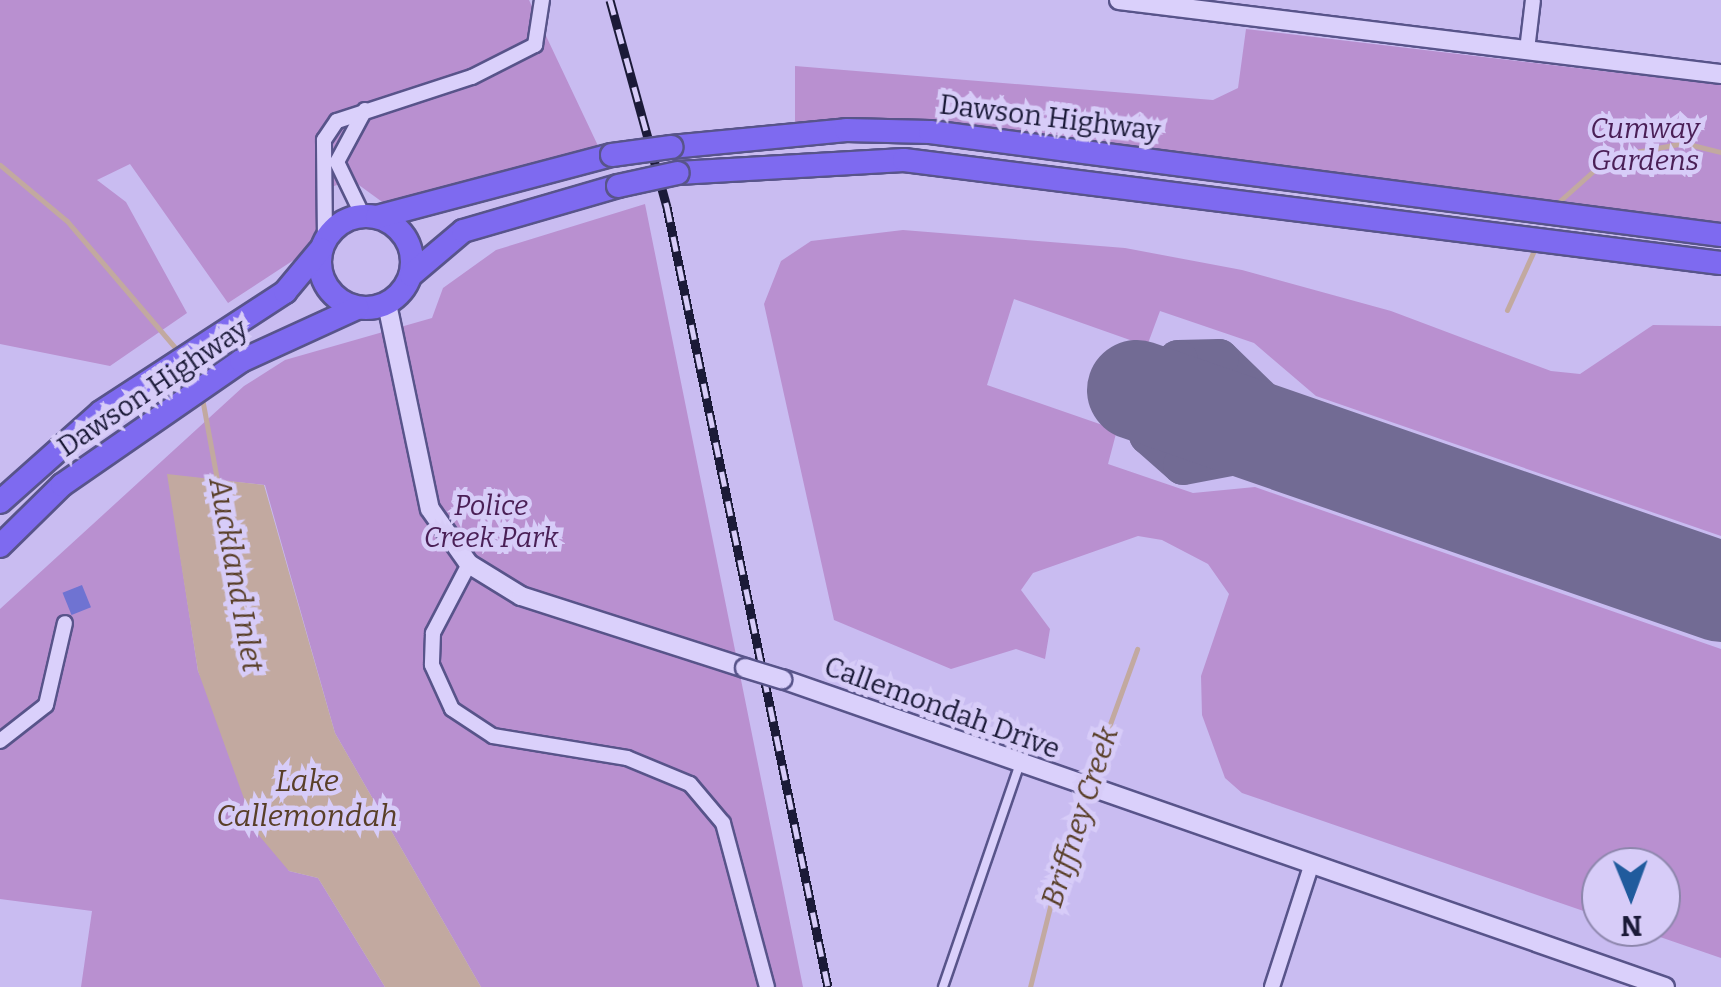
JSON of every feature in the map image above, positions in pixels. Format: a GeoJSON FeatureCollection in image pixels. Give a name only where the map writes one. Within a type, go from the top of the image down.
{"type":"FeatureCollection","features":[{"type":"Feature","properties":{"kind":"highway","name":"Dawson Highway"},"geometry":{"type":"LineString","coordinates":[[370,217],[612,155],[846,130],[930,132],[1591,214],[1721,235]]}},
{"type":"Feature","properties":{"kind":"highway","name":"Dawson Highway"},"geometry":{"type":"LineString","coordinates":[[411,275],[463,231],[618,186],[678,173],[904,160],[1721,263]]}},
{"type":"Feature","properties":{"kind":"highway"},"geometry":{"type":"LineString","coordinates":[[370,217],[402,233],[411,275],[387,304],[358,308],[323,280],[323,245],[370,217]]}},
{"type":"Feature","properties":{"kind":"highway","name":"Dawson Highway"},"geometry":{"type":"LineString","coordinates":[[0,502],[100,412],[225,326],[285,292],[323,245]]}},
{"type":"Feature","properties":{"kind":"highway","name":"Dawson Highway"},"geometry":{"type":"LineString","coordinates":[[0,546],[119,442],[241,361],[358,308]]}},
{"type":"Feature","properties":{"kind":"street"},"geometry":{"type":"LineString","coordinates":[[323,245],[324,140],[337,121],[472,77],[535,45],[542,0]]}},
{"type":"Feature","properties":{"kind":"street"},"geometry":{"type":"LineString","coordinates":[[1120,0],[1721,74]]}},
{"type":"Feature","properties":{"kind":"street"},"geometry":{"type":"LineString","coordinates":[[1527,50],[1533,0]]}},
{"type":"Feature","properties":{"kind":"street"},"geometry":{"type":"LineString","coordinates":[[366,110],[337,162],[370,217]]}},
{"type":"Feature","properties":{"kind":"street","name":"Callemondah Drive"},"geometry":{"type":"LineString","coordinates":[[387,304],[430,509],[468,564],[521,596],[782,679],[1310,870],[1665,987]]}},
{"type":"Feature","properties":{"kind":"street"},"geometry":{"type":"LineString","coordinates":[[468,564],[440,606],[432,665],[439,690],[493,736],[627,758],[690,784],[723,823],[767,987]]}},
{"type":"Feature","properties":{"kind":"street"},"geometry":{"type":"LineString","coordinates":[[0,740],[46,705],[65,622]]}},
{"type":"Feature","properties":{"kind":"street"},"geometry":{"type":"LineString","coordinates":[[1272,987],[1310,870]]}},
{"type":"Feature","properties":{"kind":"lane"},"geometry":{"type":"LineString","coordinates":[[943,987],[1020,766]]}},
{"type":"Feature","properties":{"kind":"green space"},"geometry":{"type":"Polygon","coordinates":[[[0,0],[529,0],[600,150],[385,204],[352,180],[316,192],[318,226],[303,254],[228,303],[130,164],[97,180],[126,202],[187,313],[110,366],[0,344],[0,0]]]}},
{"type":"Feature","properties":{"kind":"green space","name":"Cumway Gardens"},"geometry":{"type":"Polygon","coordinates":[[[1246,29],[1721,85],[1721,225],[1052,138],[795,125],[795,66],[1213,100],[1238,88],[1246,29]]]}},
{"type":"Feature","properties":{"kind":"green space","name":"Police Creek Park"},"geometry":{"type":"Polygon","coordinates":[[[645,204],[803,987],[481,987],[335,733],[265,485],[168,475],[198,671],[289,871],[318,878],[385,987],[81,987],[92,911],[0,899],[0,609],[244,386],[285,360],[432,318],[443,288],[496,250],[645,204]]]}},
{"type":"Feature","properties":{"kind":"green space"},"geometry":{"type":"Polygon","coordinates":[[[903,230],[1125,248],[1242,270],[1391,311],[1551,371],[1580,374],[1653,325],[1721,326],[1721,536],[1316,396],[1254,343],[1160,311],[1147,346],[1014,299],[987,385],[1117,430],[1108,464],[1193,493],[1255,487],[1721,649],[1721,958],[1681,944],[1681,847],[1581,847],[1581,910],[1242,793],[1225,778],[1202,715],[1201,676],[1229,594],[1208,564],[1162,540],[1138,536],[1033,573],[1021,590],[1050,629],[1045,659],[1016,649],[951,669],[834,620],[764,304],[781,261],[811,241],[903,230]]]}},
{"type":"Feature","properties":{"kind":"water","name":"Lake Callemondah"},"geometry":{"type":"Polygon","coordinates":[[[167,474],[264,485],[335,733],[481,987],[385,987],[318,878],[289,871],[256,832],[198,671],[167,474]]]}},
{"type":"Feature","properties":{"kind":"building"},"geometry":{"type":"Polygon","coordinates":[[[82,585],[91,607],[72,615],[63,593],[82,585]]]}},
{"type":"Feature","properties":{"kind":"waterway","name":"Briffney Creek"},"geometry":{"type":"LineString","coordinates":[[1553,207],[1609,157],[1684,143],[1721,152]]}},
{"type":"Feature","properties":{"kind":"waterway"},"geometry":{"type":"LineString","coordinates":[[0,165],[67,221],[179,352]]}},
{"type":"Feature","properties":{"kind":"waterway","name":"Briffney Creek"},"geometry":{"type":"LineString","coordinates":[[1507,310],[1537,244]]}},
{"type":"Feature","properties":{"kind":"waterway","name":"Auckland Inlet"},"geometry":{"type":"LineString","coordinates":[[202,398],[218,485]]}},
{"type":"Feature","properties":{"kind":"waterway","name":"Briffney Creek"},"geometry":{"type":"LineString","coordinates":[[1030,987],[1064,851],[1137,649]]}},
{"type":"Feature","properties":{"kind":"taxiway"},"geometry":{"type":"LineString","coordinates":[[1314,451],[1219,359],[1178,360],[1149,389],[1149,435],[1183,465],[1284,446],[1390,477]]}},
{"type":"Feature","properties":{"kind":"runway"},"geometry":{"type":"LineString","coordinates":[[1137,390],[1721,592]]}},
{"type":"Feature","properties":{"kind":"railway"},"geometry":{"type":"LineString","coordinates":[[610,0],[667,207],[828,987]]}}]}
